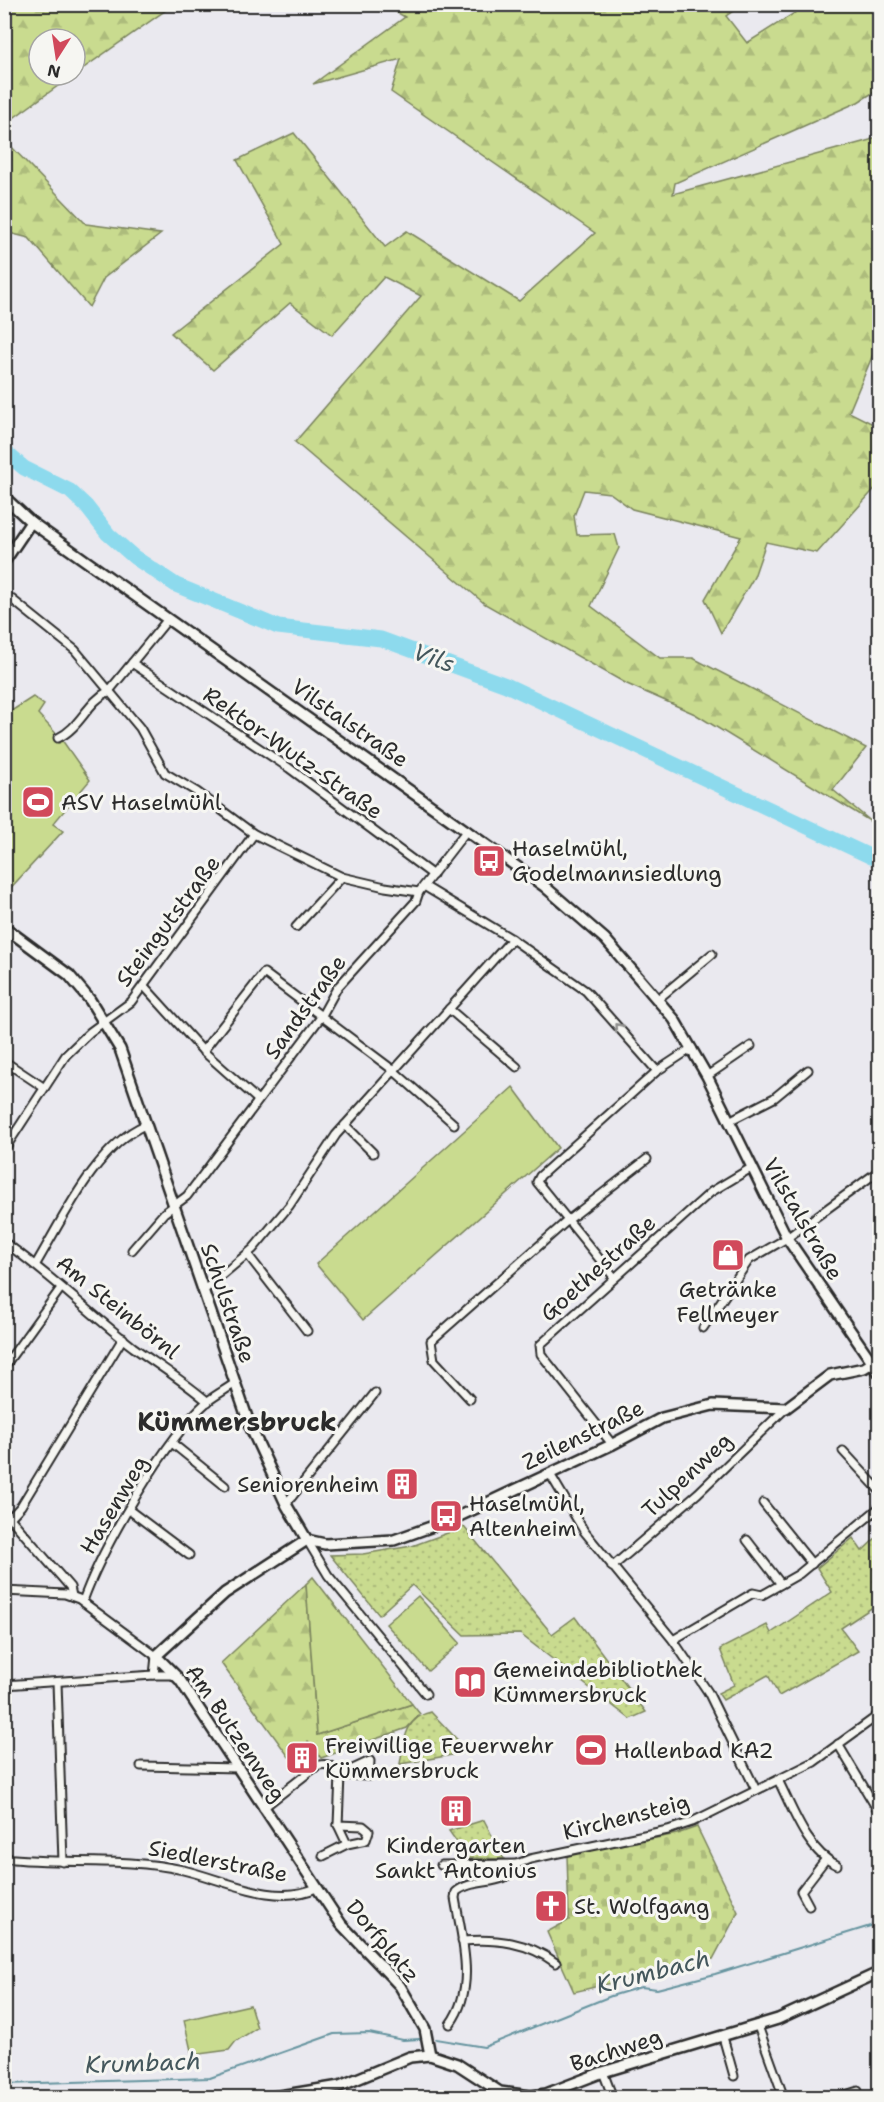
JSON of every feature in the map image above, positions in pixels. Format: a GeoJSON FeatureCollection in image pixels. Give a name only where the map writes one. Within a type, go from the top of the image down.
{"type":"FeatureCollection","features":[{"type":"Feature","properties":{"kind":"street","name":"Vilstalstraße"},"geometry":{"type":"LineString","coordinates":[[4,497],[31,522],[467,830],[573,910],[605,939],[658,999],[692,1048],[787,1238],[879,1374]]}},
{"type":"Feature","properties":{"kind":"street"},"geometry":{"type":"LineString","coordinates":[[4,562],[31,522]]}},
{"type":"Feature","properties":{"kind":"street"},"geometry":{"type":"LineString","coordinates":[[4,593],[75,650],[140,728],[165,773],[197,792],[255,834],[342,877],[385,887],[422,889],[512,939],[586,991],[657,1071]]}},
{"type":"Feature","properties":{"kind":"street"},"geometry":{"type":"LineString","coordinates":[[58,738],[68,734],[99,696],[109,691],[168,619]]}},
{"type":"Feature","properties":{"kind":"street","name":"Rektor-Wutz-Straße"},"geometry":{"type":"LineString","coordinates":[[132,663],[289,768],[433,875]]}},
{"type":"Feature","properties":{"kind":"street","name":"Sandstraße"},"geometry":{"type":"LineString","coordinates":[[132,1250],[165,1213],[187,1196],[321,1017],[337,988],[416,901],[422,889],[467,830]]}},
{"type":"Feature","properties":{"kind":"street","name":"Steingutstraße"},"geometry":{"type":"LineString","coordinates":[[4,1150],[66,1055],[124,1008],[144,986],[255,834]]}},
{"type":"Feature","properties":{"kind":"street"},"geometry":{"type":"LineString","coordinates":[[296,927],[342,877]]}},
{"type":"Feature","properties":{"kind":"street","name":"Schulstraße"},"geometry":{"type":"LineString","coordinates":[[4,927],[69,975],[90,1000],[120,1049],[250,1426],[286,1504],[328,1575],[426,1694]]}},
{"type":"Feature","properties":{"kind":"street"},"geometry":{"type":"LineString","coordinates":[[203,1291],[248,1256],[289,1206],[345,1125],[512,939]]}},
{"type":"Feature","properties":{"kind":"street"},"geometry":{"type":"LineString","coordinates":[[658,999],[712,954]]}},
{"type":"Feature","properties":{"kind":"street"},"geometry":{"type":"LineString","coordinates":[[203,1051],[264,973],[393,1070],[454,1124]]}},
{"type":"Feature","properties":{"kind":"street"},"geometry":{"type":"LineString","coordinates":[[144,986],[203,1051],[258,1100]]}},
{"type":"Feature","properties":{"kind":"street"},"geometry":{"type":"LineString","coordinates":[[449,1009],[517,1067]]}},
{"type":"Feature","properties":{"kind":"street"},"geometry":{"type":"LineString","coordinates":[[707,1076],[751,1046]]}},
{"type":"Feature","properties":{"kind":"street"},"geometry":{"type":"LineString","coordinates":[[614,1277],[537,1182],[540,1176],[657,1071],[692,1048]]}},
{"type":"Feature","properties":{"kind":"street"},"geometry":{"type":"LineString","coordinates":[[4,1061],[43,1087]]}},
{"type":"Feature","properties":{"kind":"street"},"geometry":{"type":"LineString","coordinates":[[729,1121],[774,1098],[808,1070]]}},
{"type":"Feature","properties":{"kind":"street"},"geometry":{"type":"LineString","coordinates":[[36,1264],[103,1158],[125,1136],[145,1125]]}},
{"type":"Feature","properties":{"kind":"street"},"geometry":{"type":"LineString","coordinates":[[345,1125],[372,1153]]}},
{"type":"Feature","properties":{"kind":"street"},"geometry":{"type":"LineString","coordinates":[[470,1400],[434,1360],[431,1341],[567,1221],[647,1159]]}},
{"type":"Feature","properties":{"kind":"street","name":"Goethestraße"},"geometry":{"type":"LineString","coordinates":[[612,1444],[539,1350],[540,1345],[711,1191],[751,1168]]}},
{"type":"Feature","properties":{"kind":"street"},"geometry":{"type":"LineString","coordinates":[[703,1328],[750,1260],[787,1238],[879,1170]]}},
{"type":"Feature","properties":{"kind":"street","name":"Am Steinbörnl"},"geometry":{"type":"LineString","coordinates":[[4,1242],[36,1264],[61,1288],[123,1338],[208,1402]]}},
{"type":"Feature","properties":{"kind":"street"},"geometry":{"type":"LineString","coordinates":[[248,1256],[307,1331]]}},
{"type":"Feature","properties":{"kind":"street"},"geometry":{"type":"LineString","coordinates":[[4,1367],[61,1288]]}},
{"type":"Feature","properties":{"kind":"street"},"geometry":{"type":"LineString","coordinates":[[10,1518],[21,1506],[123,1338]]}},
{"type":"Feature","properties":{"kind":"street"},"geometry":{"type":"LineString","coordinates":[[786,1408],[830,1375],[864,1368],[872,1363]]}},
{"type":"Feature","properties":{"kind":"street","name":"Hasenweg"},"geometry":{"type":"LineString","coordinates":[[83,1600],[98,1564],[172,1443],[208,1402],[236,1383]]}},
{"type":"Feature","properties":{"kind":"street"},"geometry":{"type":"LineString","coordinates":[[286,1504],[375,1393]]}},
{"type":"Feature","properties":{"kind":"street","name":"Zeilenstraße"},"geometry":{"type":"LineString","coordinates":[[307,1540],[325,1544],[394,1540],[453,1519],[662,1418],[713,1405],[786,1408]]}},
{"type":"Feature","properties":{"kind":"street","name":"Tulpenweg"},"geometry":{"type":"LineString","coordinates":[[612,1567],[698,1493],[786,1408]]}},
{"type":"Feature","properties":{"kind":"street"},"geometry":{"type":"LineString","coordinates":[[172,1443],[225,1486]]}},
{"type":"Feature","properties":{"kind":"street"},"geometry":{"type":"LineString","coordinates":[[843,1451],[879,1491]]}},
{"type":"Feature","properties":{"kind":"street"},"geometry":{"type":"LineString","coordinates":[[550,1474],[584,1531],[673,1640],[708,1692],[756,1790]]}},
{"type":"Feature","properties":{"kind":"street"},"geometry":{"type":"LineString","coordinates":[[763,1503],[812,1564]]}},
{"type":"Feature","properties":{"kind":"street"},"geometry":{"type":"LineString","coordinates":[[673,1640],[753,1593],[762,1595],[812,1564],[879,1507]]}},
{"type":"Feature","properties":{"kind":"street"},"geometry":{"type":"LineString","coordinates":[[129,1510],[189,1555]]}},
{"type":"Feature","properties":{"kind":"street"},"geometry":{"type":"LineString","coordinates":[[4,1511],[70,1587],[72,1596]]}},
{"type":"Feature","properties":{"kind":"street"},"geometry":{"type":"LineString","coordinates":[[154,1674],[156,1656],[225,1593],[307,1540]]}},
{"type":"Feature","properties":{"kind":"street"},"geometry":{"type":"LineString","coordinates":[[747,1540],[781,1584]]}},
{"type":"Feature","properties":{"kind":"street","name":"Am Butzenweg"},"geometry":{"type":"LineString","coordinates":[[4,1591],[72,1596],[83,1600],[156,1656],[175,1675],[239,1768],[316,1888]]}},
{"type":"Feature","properties":{"kind":"street"},"geometry":{"type":"LineString","coordinates":[[4,1685],[154,1674],[175,1675]]}},
{"type":"Feature","properties":{"kind":"street"},"geometry":{"type":"LineString","coordinates":[[57,1682],[63,1862]]}},
{"type":"Feature","properties":{"kind":"street","name":"Kirchensteig"},"geometry":{"type":"LineString","coordinates":[[441,1865],[517,1864],[668,1830],[692,1822],[814,1762],[879,1714]]}},
{"type":"Feature","properties":{"kind":"street"},"geometry":{"type":"LineString","coordinates":[[838,1744],[879,1811]]}},
{"type":"Feature","properties":{"kind":"street"},"geometry":{"type":"LineString","coordinates":[[263,1808],[321,1765],[331,1766],[340,1775],[338,1825],[347,1844]]}},
{"type":"Feature","properties":{"kind":"street"},"geometry":{"type":"LineString","coordinates":[[141,1766],[239,1768]]}},
{"type":"Feature","properties":{"kind":"street"},"geometry":{"type":"LineString","coordinates":[[778,1780],[807,1835],[825,1860],[837,1865]]}},
{"type":"Feature","properties":{"kind":"street"},"geometry":{"type":"LineString","coordinates":[[323,1856],[347,1844],[366,1840],[369,1831],[363,1826],[338,1825]]}},
{"type":"Feature","properties":{"kind":"street","name":"Siedlerstraße"},"geometry":{"type":"LineString","coordinates":[[4,1858],[158,1865],[279,1894],[303,1894],[316,1888]]}},
{"type":"Feature","properties":{"kind":"street"},"geometry":{"type":"LineString","coordinates":[[809,1906],[801,1892],[825,1860]]}},
{"type":"Feature","properties":{"kind":"street"},"geometry":{"type":"LineString","coordinates":[[450,2024],[463,1995],[466,1976],[456,1892],[464,1885],[507,1878],[513,1873],[517,1864]]}},
{"type":"Feature","properties":{"kind":"street","name":"Dorfplatz"},"geometry":{"type":"LineString","coordinates":[[316,1888],[341,1924],[393,1976],[425,2029],[430,2051]]}},
{"type":"Feature","properties":{"kind":"street"},"geometry":{"type":"LineString","coordinates":[[462,1941],[494,1941],[525,1945],[541,1952],[556,1963]]}},
{"type":"Feature","properties":{"kind":"street","name":"Bachweg"},"geometry":{"type":"LineString","coordinates":[[521,2096],[546,2094],[603,2072],[758,2026],[879,1972]]}},
{"type":"Feature","properties":{"kind":"street"},"geometry":{"type":"LineString","coordinates":[[758,2026],[784,2097]]}},
{"type":"Feature","properties":{"kind":"street"},"geometry":{"type":"LineString","coordinates":[[723,2037],[735,2076]]}},
{"type":"Feature","properties":{"kind":"street"},"geometry":{"type":"LineString","coordinates":[[267,2097],[340,2086],[430,2051],[457,2064],[489,2087],[521,2096]]}},
{"type":"Feature","properties":{"kind":"street"},"geometry":{"type":"LineString","coordinates":[[603,2072],[613,2097]]}},
{"type":"Feature","properties":{"kind":"street"},"geometry":{"type":"LineString","coordinates":[[835,2097],[858,2091]]}},
{"type":"Feature","properties":{"kind":"green space"},"geometry":{"type":"Polygon","coordinates":[[[5,4],[173,4],[87,66],[87,27],[27,27],[27,87],[56,87],[5,124],[5,4]]]}},
{"type":"Feature","properties":{"kind":"green space"},"geometry":{"type":"Polygon","coordinates":[[[384,5],[742,5],[726,16],[747,43],[807,5],[879,5],[879,89],[858,102],[675,183],[673,194],[870,140],[879,135],[879,340],[849,412],[879,427],[879,484],[817,553],[766,542],[754,577],[721,633],[705,599],[741,537],[632,509],[610,493],[584,490],[574,516],[577,535],[615,534],[619,548],[591,606],[660,658],[693,658],[866,748],[833,790],[873,823],[695,714],[627,684],[485,604],[295,442],[421,296],[384,277],[332,335],[290,303],[213,370],[171,333],[284,244],[237,160],[294,133],[385,247],[407,231],[519,301],[595,233],[391,92],[401,59],[313,84],[405,17],[384,5]]]}},
{"type":"Feature","properties":{"kind":"green space"},"geometry":{"type":"Polygon","coordinates":[[[5,140],[86,224],[161,234],[104,278],[89,307],[29,238],[5,232],[5,140]]]}},
{"type":"Feature","properties":{"kind":"green space","name":"ASV Haselmühl"},"geometry":{"type":"Polygon","coordinates":[[[33,697],[44,705],[38,714],[62,740],[90,780],[53,824],[63,831],[5,894],[5,715],[33,697]]]}},
{"type":"Feature","properties":{"kind":"green space"},"geometry":{"type":"Polygon","coordinates":[[[513,1087],[558,1148],[363,1320],[316,1264],[513,1087]]]}},
{"type":"Feature","properties":{"kind":"green space"},"geometry":{"type":"Polygon","coordinates":[[[464,1527],[552,1634],[575,1617],[646,1712],[630,1719],[520,1634],[464,1635],[412,1585],[379,1615],[330,1555],[363,1554],[412,1546],[464,1527]]]}},
{"type":"Feature","properties":{"kind":"green space"},"geometry":{"type":"Polygon","coordinates":[[[879,1535],[879,1603],[841,1628],[858,1651],[779,1696],[768,1675],[723,1700],[718,1693],[734,1685],[720,1649],[767,1625],[771,1633],[832,1592],[817,1568],[853,1538],[862,1551],[879,1535]]]}},
{"type":"Feature","properties":{"kind":"green space"},"geometry":{"type":"Polygon","coordinates":[[[313,1577],[412,1704],[317,1735],[306,1584],[313,1577]]]}},
{"type":"Feature","properties":{"kind":"green space"},"geometry":{"type":"Polygon","coordinates":[[[306,1584],[317,1735],[412,1704],[420,1714],[407,1728],[321,1758],[308,1742],[289,1757],[221,1663],[306,1584]]]}},
{"type":"Feature","properties":{"kind":"green space"},"geometry":{"type":"Polygon","coordinates":[[[418,1596],[460,1643],[428,1671],[386,1624],[418,1596]]]}},
{"type":"Feature","properties":{"kind":"green space"},"geometry":{"type":"Polygon","coordinates":[[[431,1712],[469,1752],[400,1764],[407,1731],[416,1719],[431,1712]]]}},
{"type":"Feature","properties":{"kind":"green space"},"geometry":{"type":"Polygon","coordinates":[[[484,1820],[504,1859],[468,1858],[449,1831],[484,1820]]]}},
{"type":"Feature","properties":{"kind":"green space"},"geometry":{"type":"Polygon","coordinates":[[[697,1827],[738,1912],[713,1959],[574,1992],[547,1932],[569,1920],[567,1855],[677,1834],[697,1827]]]}},
{"type":"Feature","properties":{"kind":"green space"},"geometry":{"type":"Polygon","coordinates":[[[250,2005],[257,2028],[236,2041],[229,2050],[192,2055],[184,2020],[250,2005]]]}},
{"type":"Feature","properties":{"kind":"waterway","name":"Vils"},"geometry":{"type":"LineString","coordinates":[[4,451],[24,468],[70,491],[86,506],[108,534],[134,557],[176,585],[278,627],[381,639],[506,685],[880,861]]}},
{"type":"Feature","properties":{"kind":"waterway","name":"Krumbach"},"geometry":{"type":"LineString","coordinates":[[436,2039],[484,2047],[611,1996],[641,1987],[657,1989],[715,1974],[880,1923]]}},
{"type":"Feature","properties":{"kind":"waterway","name":"Krumbach"},"geometry":{"type":"LineString","coordinates":[[4,2084],[210,2078],[334,2034],[369,2033],[403,2040],[420,2039]]}},
{"type":"Feature","properties":{"kind":"place","name":"ASV Haselmühl"},"geometry":{"type":"Point","coordinates":[38,802]}},
{"type":"Feature","properties":{"kind":"place","name":"Haselmühl, Godelmannsiedlung"},"geometry":{"type":"Point","coordinates":[489,861]}},
{"type":"Feature","properties":{"kind":"place","name":"Getränke Fellmeyer"},"geometry":{"type":"Point","coordinates":[728,1255]}},
{"type":"Feature","properties":{"kind":"place","name":"Seniorenheim"},"geometry":{"type":"Point","coordinates":[402,1484]}},
{"type":"Feature","properties":{"kind":"place","name":"Haselmühl, Altenheim"},"geometry":{"type":"Point","coordinates":[446,1516]}},
{"type":"Feature","properties":{"kind":"place","name":"Gemeindebibliothek Kümmersbruck"},"geometry":{"type":"Point","coordinates":[470,1682]}},
{"type":"Feature","properties":{"kind":"place","name":"Hallenbad KA2"},"geometry":{"type":"Point","coordinates":[591,1750]}},
{"type":"Feature","properties":{"kind":"place","name":"Freiwillige Feuerwehr Kümmersbruck"},"geometry":{"type":"Point","coordinates":[302,1758]}},
{"type":"Feature","properties":{"kind":"place","name":"Kindergarten Sankt Antonius"},"geometry":{"type":"Point","coordinates":[456,1811]}},
{"type":"Feature","properties":{"kind":"place","name":"St. Wolfgang"},"geometry":{"type":"Point","coordinates":[551,1906]}},
{"type":"Feature","properties":{"kind":"district","name":"Kümmersbruck"},"geometry":{"type":"Point","coordinates":[237,1421]}}]}
